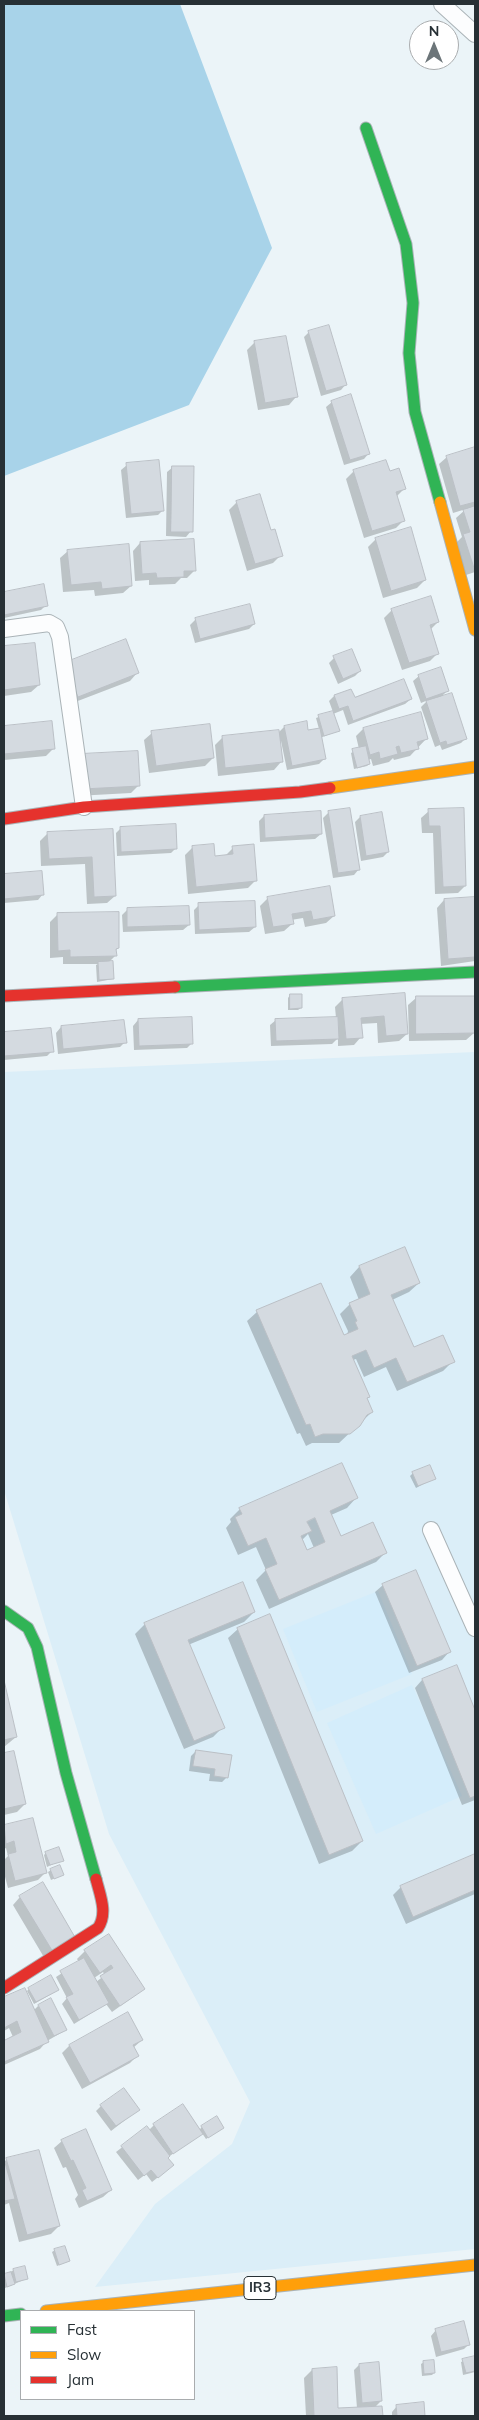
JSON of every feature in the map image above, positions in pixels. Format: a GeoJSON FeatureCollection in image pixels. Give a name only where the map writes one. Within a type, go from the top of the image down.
{"type":"FeatureCollection","features":[{"type":"Feature","properties":{"kind":"street"},"geometry":{"type":"LineString","coordinates":[[442,4],[475,34]]}},
{"type":"Feature","properties":{"kind":"street"},"geometry":{"type":"LineString","coordinates":[[366,128],[406,244],[413,303],[410,353],[415,412],[475,630]]}},
{"type":"Feature","properties":{"kind":"street"},"geometry":{"type":"LineString","coordinates":[[4,629],[49,623],[56,627],[60,637],[84,807]]}},
{"type":"Feature","properties":{"kind":"street"},"geometry":{"type":"LineString","coordinates":[[4,819],[84,807],[300,792],[475,767]]}},
{"type":"Feature","properties":{"kind":"street"},"geometry":{"type":"LineString","coordinates":[[4,996],[475,972]]}},
{"type":"Feature","properties":{"kind":"street"},"geometry":{"type":"LineString","coordinates":[[431,1530],[475,1628]]}},
{"type":"Feature","properties":{"kind":"street"},"geometry":{"type":"LineString","coordinates":[[4,1611],[28,1628],[37,1646],[66,1773],[103,1905],[104,1917],[102,1925],[95,1931],[4,1988]]}},
{"type":"Feature","properties":{"kind":"street","name":"IR3"},"geometry":{"type":"LineString","coordinates":[[55,2310],[475,2265]]}},
{"type":"Feature","properties":{"kind":"street"},"geometry":{"type":"LineString","coordinates":[[4,2316],[20,2314]]}},
{"type":"Feature","properties":{"kind":"shaded area"},"geometry":{"type":"Polygon","coordinates":[[[4,4],[180,4],[272,248],[189,405],[4,476],[4,4]]]}},
{"type":"Feature","properties":{"kind":"shaded area"},"geometry":{"type":"Polygon","coordinates":[[[475,1052],[475,2249],[95,2287],[155,2204],[232,2144],[250,2102],[109,1834],[4,1490],[4,1072],[475,1052]]]}},
{"type":"Feature","properties":{"kind":"shaded area"},"geometry":{"type":"Polygon","coordinates":[[[378,1591],[412,1674],[317,1712],[283,1629],[378,1591]]]}},
{"type":"Feature","properties":{"kind":"shaded area"},"geometry":{"type":"Polygon","coordinates":[[[412,1685],[462,1796],[376,1834],[327,1723],[412,1685]]]}},
{"type":"Feature","properties":{"kind":"building"},"geometry":{"type":"Polygon","coordinates":[[[329,325],[347,385],[326,391],[308,331],[329,325]]]}},
{"type":"Feature","properties":{"kind":"building"},"geometry":{"type":"Polygon","coordinates":[[[286,336],[298,397],[265,403],[254,341],[286,336]]]}},
{"type":"Feature","properties":{"kind":"building"},"geometry":{"type":"Polygon","coordinates":[[[351,394],[370,454],[350,460],[331,401],[351,394]]]}},
{"type":"Feature","properties":{"kind":"building"},"geometry":{"type":"Polygon","coordinates":[[[475,447],[475,502],[460,506],[446,456],[475,447]]]}},
{"type":"Feature","properties":{"kind":"building"},"geometry":{"type":"Polygon","coordinates":[[[159,460],[164,511],[131,514],[126,463],[159,460]]]}},
{"type":"Feature","properties":{"kind":"building"},"geometry":{"type":"Polygon","coordinates":[[[386,460],[390,471],[399,468],[406,489],[396,492],[405,521],[372,531],[353,470],[386,460]]]}},
{"type":"Feature","properties":{"kind":"building"},"geometry":{"type":"Polygon","coordinates":[[[172,466],[194,466],[193,532],[171,532],[172,466]]]}},
{"type":"Feature","properties":{"kind":"building"},"geometry":{"type":"Polygon","coordinates":[[[260,494],[271,530],[275,529],[283,556],[255,564],[236,501],[260,494]]]}},
{"type":"Feature","properties":{"kind":"building"},"geometry":{"type":"Polygon","coordinates":[[[475,506],[474,568],[463,534],[470,532],[463,510],[475,506]]]}},
{"type":"Feature","properties":{"kind":"building"},"geometry":{"type":"Polygon","coordinates":[[[411,527],[426,580],[391,591],[375,538],[411,527]]]}},
{"type":"Feature","properties":{"kind":"building"},"geometry":{"type":"Polygon","coordinates":[[[194,539],[196,571],[184,571],[184,577],[157,578],[156,573],[142,574],[140,542],[194,539]]]}},
{"type":"Feature","properties":{"kind":"building"},"geometry":{"type":"Polygon","coordinates":[[[129,544],[132,586],[102,589],[101,582],[71,585],[67,550],[129,544]]]}},
{"type":"Feature","properties":{"kind":"building"},"geometry":{"type":"Polygon","coordinates":[[[44,584],[48,606],[4,615],[4,592],[44,584]]]}},
{"type":"Feature","properties":{"kind":"building"},"geometry":{"type":"Polygon","coordinates":[[[431,596],[439,622],[430,625],[439,654],[409,663],[391,609],[431,596]]]}},
{"type":"Feature","properties":{"kind":"building"},"geometry":{"type":"Polygon","coordinates":[[[250,604],[255,624],[200,639],[195,618],[250,604]]]}},
{"type":"Feature","properties":{"kind":"building"},"geometry":{"type":"Polygon","coordinates":[[[126,639],[139,673],[78,697],[64,663],[126,639]]]}},
{"type":"Feature","properties":{"kind":"building"},"geometry":{"type":"Polygon","coordinates":[[[35,643],[40,685],[4,690],[4,646],[35,643]]]}},
{"type":"Feature","properties":{"kind":"building"},"geometry":{"type":"Polygon","coordinates":[[[352,649],[361,671],[343,679],[333,656],[352,649]]]}},
{"type":"Feature","properties":{"kind":"building"},"geometry":{"type":"Polygon","coordinates":[[[441,667],[449,691],[426,699],[418,675],[441,667]]]}},
{"type":"Feature","properties":{"kind":"building"},"geometry":{"type":"Polygon","coordinates":[[[404,679],[412,699],[353,721],[348,706],[339,709],[334,695],[351,689],[355,697],[404,679]]]}},
{"type":"Feature","properties":{"kind":"building"},"geometry":{"type":"Polygon","coordinates":[[[452,693],[467,739],[447,745],[446,741],[440,743],[426,701],[452,693]]]}},
{"type":"Feature","properties":{"kind":"building"},"geometry":{"type":"Polygon","coordinates":[[[333,711],[340,731],[324,736],[318,715],[333,711]]]}},
{"type":"Feature","properties":{"kind":"building"},"geometry":{"type":"Polygon","coordinates":[[[421,712],[428,739],[417,742],[419,749],[401,753],[399,746],[396,747],[398,754],[380,759],[379,752],[370,755],[363,728],[421,712]]]}},
{"type":"Feature","properties":{"kind":"building"},"geometry":{"type":"Polygon","coordinates":[[[52,721],[55,749],[4,754],[4,726],[52,721]]]}},
{"type":"Feature","properties":{"kind":"building"},"geometry":{"type":"Polygon","coordinates":[[[307,721],[308,730],[320,728],[326,759],[292,766],[284,726],[307,721]]]}},
{"type":"Feature","properties":{"kind":"building"},"geometry":{"type":"Polygon","coordinates":[[[210,724],[214,758],[156,766],[151,731],[210,724]]]}},
{"type":"Feature","properties":{"kind":"building"},"geometry":{"type":"Polygon","coordinates":[[[279,730],[283,762],[225,768],[222,736],[279,730]]]}},
{"type":"Feature","properties":{"kind":"building"},"geometry":{"type":"Polygon","coordinates":[[[366,746],[370,764],[357,768],[352,749],[366,746]]]}},
{"type":"Feature","properties":{"kind":"building"},"geometry":{"type":"Polygon","coordinates":[[[138,751],[140,786],[83,789],[81,754],[138,751]]]}},
{"type":"Feature","properties":{"kind":"building"},"geometry":{"type":"Polygon","coordinates":[[[350,808],[360,870],[338,873],[328,811],[350,808]]]}},
{"type":"Feature","properties":{"kind":"building"},"geometry":{"type":"Polygon","coordinates":[[[464,808],[466,886],[443,887],[440,826],[429,826],[428,809],[464,808]]]}},
{"type":"Feature","properties":{"kind":"building"},"geometry":{"type":"Polygon","coordinates":[[[321,811],[322,834],[265,838],[264,815],[321,811]]]}},
{"type":"Feature","properties":{"kind":"building"},"geometry":{"type":"Polygon","coordinates":[[[382,812],[389,852],[366,856],[360,816],[382,812]]]}},
{"type":"Feature","properties":{"kind":"building"},"geometry":{"type":"Polygon","coordinates":[[[176,824],[177,849],[121,852],[120,827],[176,824]]]}},
{"type":"Feature","properties":{"kind":"building"},"geometry":{"type":"Polygon","coordinates":[[[113,829],[116,896],[94,897],[92,857],[49,859],[47,832],[113,829]]]}},
{"type":"Feature","properties":{"kind":"building"},"geometry":{"type":"Polygon","coordinates":[[[214,844],[215,856],[233,854],[232,846],[254,844],[257,881],[196,887],[192,846],[214,844]]]}},
{"type":"Feature","properties":{"kind":"building"},"geometry":{"type":"Polygon","coordinates":[[[42,871],[44,895],[4,899],[4,874],[42,871]]]}},
{"type":"Feature","properties":{"kind":"building"},"geometry":{"type":"Polygon","coordinates":[[[330,886],[335,916],[313,920],[311,911],[292,914],[294,924],[273,927],[267,897],[330,886]]]}},
{"type":"Feature","properties":{"kind":"building"},"geometry":{"type":"Polygon","coordinates":[[[475,897],[475,957],[448,959],[444,899],[475,897]]]}},
{"type":"Feature","properties":{"kind":"building"},"geometry":{"type":"Polygon","coordinates":[[[255,901],[256,927],[199,930],[198,903],[255,901]]]}},
{"type":"Feature","properties":{"kind":"building"},"geometry":{"type":"Polygon","coordinates":[[[189,906],[190,925],[127,927],[127,908],[189,906]]]}},
{"type":"Feature","properties":{"kind":"building"},"geometry":{"type":"Polygon","coordinates":[[[119,912],[119,948],[116,949],[117,956],[70,957],[70,950],[58,951],[57,913],[119,912]]]}},
{"type":"Feature","properties":{"kind":"building"},"geometry":{"type":"Polygon","coordinates":[[[113,961],[114,979],[99,980],[98,962],[113,961]]]}},
{"type":"Feature","properties":{"kind":"building"},"geometry":{"type":"Polygon","coordinates":[[[405,993],[408,1034],[386,1036],[384,1016],[361,1018],[363,1038],[346,1039],[342,998],[405,993]]]}},
{"type":"Feature","properties":{"kind":"building"},"geometry":{"type":"Polygon","coordinates":[[[290,994],[302,994],[302,1008],[290,1009],[290,994]]]}},
{"type":"Feature","properties":{"kind":"building"},"geometry":{"type":"Polygon","coordinates":[[[416,996],[475,996],[475,1033],[416,1034],[416,996]]]}},
{"type":"Feature","properties":{"kind":"building"},"geometry":{"type":"Polygon","coordinates":[[[192,1017],[193,1044],[139,1046],[138,1019],[192,1017]]]}},
{"type":"Feature","properties":{"kind":"building"},"geometry":{"type":"Polygon","coordinates":[[[338,1017],[339,1039],[276,1041],[275,1019],[338,1017]]]}},
{"type":"Feature","properties":{"kind":"building"},"geometry":{"type":"Polygon","coordinates":[[[124,1020],[127,1043],[63,1049],[61,1026],[124,1020]]]}},
{"type":"Feature","properties":{"kind":"building"},"geometry":{"type":"Polygon","coordinates":[[[51,1028],[54,1052],[4,1056],[4,1032],[51,1028]]]}},
{"type":"Feature","properties":{"kind":"building"},"geometry":{"type":"Polygon","coordinates":[[[405,1247],[420,1283],[391,1295],[414,1347],[443,1335],[455,1362],[407,1382],[396,1358],[374,1368],[366,1350],[352,1356],[370,1397],[367,1398],[373,1412],[367,1415],[360,1426],[350,1434],[323,1434],[315,1437],[310,1424],[306,1425],[256,1310],[321,1283],[344,1335],[358,1329],[355,1322],[357,1321],[349,1303],[370,1294],[359,1266],[405,1247]]]}},
{"type":"Feature","properties":{"kind":"building"},"geometry":{"type":"Polygon","coordinates":[[[342,1463],[358,1498],[330,1511],[341,1536],[373,1522],[387,1553],[279,1600],[265,1569],[277,1564],[266,1538],[248,1546],[235,1517],[242,1514],[239,1508],[342,1463]],[[315,1518],[307,1522],[312,1531],[301,1536],[307,1550],[325,1542],[315,1518]]]}},
{"type":"Feature","properties":{"kind":"building"},"geometry":{"type":"Polygon","coordinates":[[[430,1465],[436,1479],[418,1486],[412,1472],[430,1465]]]}},
{"type":"Feature","properties":{"kind":"building"},"geometry":{"type":"Polygon","coordinates":[[[416,1570],[451,1652],[417,1666],[382,1584],[416,1570]]]}},
{"type":"Feature","properties":{"kind":"building"},"geometry":{"type":"Polygon","coordinates":[[[243,1582],[255,1612],[188,1640],[225,1728],[194,1741],[144,1623],[243,1582]]]}},
{"type":"Feature","properties":{"kind":"building"},"geometry":{"type":"Polygon","coordinates":[[[270,1614],[363,1841],[329,1855],[237,1628],[270,1614]]]}},
{"type":"Feature","properties":{"kind":"building"},"geometry":{"type":"Polygon","coordinates":[[[457,1665],[475,1710],[475,1796],[470,1798],[422,1679],[457,1665]]]}},
{"type":"Feature","properties":{"kind":"building"},"geometry":{"type":"Polygon","coordinates":[[[4,1680],[17,1737],[4,1740],[4,1680]]]}},
{"type":"Feature","properties":{"kind":"building"},"geometry":{"type":"Polygon","coordinates":[[[196,1750],[232,1755],[228,1778],[214,1776],[215,1769],[193,1766],[196,1750]]]}},
{"type":"Feature","properties":{"kind":"building"},"geometry":{"type":"Polygon","coordinates":[[[14,1751],[26,1804],[4,1809],[4,1753],[14,1751]]]}},
{"type":"Feature","properties":{"kind":"building"},"geometry":{"type":"Polygon","coordinates":[[[33,1818],[47,1873],[15,1881],[8,1854],[16,1852],[14,1841],[6,1844],[4,1825],[33,1818]]]}},
{"type":"Feature","properties":{"kind":"building"},"geometry":{"type":"Polygon","coordinates":[[[59,1847],[64,1861],[50,1865],[45,1852],[59,1847]]]}},
{"type":"Feature","properties":{"kind":"building"},"geometry":{"type":"Polygon","coordinates":[[[475,1854],[475,1890],[413,1917],[400,1886],[475,1854]]]}},
{"type":"Feature","properties":{"kind":"building"},"geometry":{"type":"Polygon","coordinates":[[[60,1865],[64,1875],[54,1879],[50,1869],[60,1865]]]}},
{"type":"Feature","properties":{"kind":"building"},"geometry":{"type":"Polygon","coordinates":[[[43,1882],[76,1939],[53,1952],[19,1896],[43,1882]]]}},
{"type":"Feature","properties":{"kind":"building"},"geometry":{"type":"Polygon","coordinates":[[[109,1934],[145,1989],[120,2006],[100,1976],[113,1968],[111,1965],[100,1973],[84,1950],[109,1934]]]}},
{"type":"Feature","properties":{"kind":"building"},"geometry":{"type":"Polygon","coordinates":[[[84,1958],[109,2003],[79,2020],[66,1997],[73,1994],[60,1971],[84,1958]]]}},
{"type":"Feature","properties":{"kind":"building"},"geometry":{"type":"Polygon","coordinates":[[[51,1975],[59,1990],[36,2002],[28,1988],[51,1975]]]}},
{"type":"Feature","properties":{"kind":"building"},"geometry":{"type":"Polygon","coordinates":[[[25,1988],[49,2042],[4,2062],[4,2038],[5,2040],[21,2032],[17,2021],[4,2028],[4,1997],[25,1988]]]}},
{"type":"Feature","properties":{"kind":"building"},"geometry":{"type":"Polygon","coordinates":[[[51,1998],[67,2030],[54,2036],[38,2005],[51,1998]]]}},
{"type":"Feature","properties":{"kind":"building"},"geometry":{"type":"Polygon","coordinates":[[[128,2012],[143,2040],[133,2045],[139,2056],[90,2083],[69,2045],[128,2012]]]}},
{"type":"Feature","properties":{"kind":"building"},"geometry":{"type":"Polygon","coordinates":[[[124,2088],[140,2110],[116,2126],[100,2105],[124,2088]]]}},
{"type":"Feature","properties":{"kind":"building"},"geometry":{"type":"Polygon","coordinates":[[[183,2104],[203,2134],[173,2154],[153,2124],[183,2104]]]}},
{"type":"Feature","properties":{"kind":"building"},"geometry":{"type":"Polygon","coordinates":[[[217,2116],[224,2128],[208,2138],[201,2126],[217,2116]]]}},
{"type":"Feature","properties":{"kind":"building"},"geometry":{"type":"Polygon","coordinates":[[[147,2126],[170,2156],[168,2158],[174,2165],[158,2178],[151,2170],[144,2176],[121,2146],[147,2126]]]}},
{"type":"Feature","properties":{"kind":"building"},"geometry":{"type":"Polygon","coordinates":[[[86,2129],[112,2190],[87,2201],[82,2190],[86,2188],[61,2140],[86,2129]]]}},
{"type":"Feature","properties":{"kind":"building"},"geometry":{"type":"Polygon","coordinates":[[[39,2150],[60,2226],[27,2235],[6,2158],[39,2150]]]}},
{"type":"Feature","properties":{"kind":"building"},"geometry":{"type":"Polygon","coordinates":[[[4,2159],[15,2199],[4,2201],[4,2159]]]}},
{"type":"Feature","properties":{"kind":"building"},"geometry":{"type":"Polygon","coordinates":[[[65,2246],[70,2261],[59,2265],[54,2249],[65,2246]]]}},
{"type":"Feature","properties":{"kind":"building"},"geometry":{"type":"Polygon","coordinates":[[[25,2266],[28,2279],[16,2282],[13,2269],[25,2266]]]}},
{"type":"Feature","properties":{"kind":"building"},"geometry":{"type":"Polygon","coordinates":[[[11,2272],[15,2284],[7,2287],[4,2274],[11,2272]]]}},
{"type":"Feature","properties":{"kind":"building"},"geometry":{"type":"Polygon","coordinates":[[[464,2321],[470,2345],[441,2352],[435,2329],[464,2321]]]}},
{"type":"Feature","properties":{"kind":"building"},"geometry":{"type":"Polygon","coordinates":[[[475,2356],[475,2371],[466,2373],[462,2359],[475,2356]]]}},
{"type":"Feature","properties":{"kind":"building"},"geometry":{"type":"Polygon","coordinates":[[[434,2360],[435,2373],[424,2374],[423,2361],[434,2360]]]}},
{"type":"Feature","properties":{"kind":"building"},"geometry":{"type":"Polygon","coordinates":[[[379,2362],[382,2401],[362,2403],[359,2364],[379,2362]]]}},
{"type":"Feature","properties":{"kind":"building"},"geometry":{"type":"Polygon","coordinates":[[[337,2367],[338,2408],[382,2406],[383,2416],[314,2416],[312,2369],[337,2367]]]}},
{"type":"Feature","properties":{"kind":"building"},"geometry":{"type":"Polygon","coordinates":[[[424,2402],[425,2416],[397,2416],[396,2405],[424,2402]]]}},
{"type":"Feature","properties":{"kind":"traffic: fast"},"geometry":{"type":"LineString","coordinates":[[366,128],[406,244],[413,303],[409,353],[415,412],[440,502]]}},
{"type":"Feature","properties":{"kind":"traffic: fast"},"geometry":{"type":"LineString","coordinates":[[175,987],[475,972]]}},
{"type":"Feature","properties":{"kind":"traffic: fast"},"geometry":{"type":"LineString","coordinates":[[4,1611],[28,1628],[37,1647],[66,1773],[96,1879]]}},
{"type":"Feature","properties":{"kind":"traffic: fast"},"geometry":{"type":"LineString","coordinates":[[4,2316],[20,2314]]}},
{"type":"Feature","properties":{"kind":"traffic: slow"},"geometry":{"type":"LineString","coordinates":[[440,502],[475,630]]}},
{"type":"Feature","properties":{"kind":"traffic: slow"},"geometry":{"type":"LineString","coordinates":[[330,788],[475,767]]}},
{"type":"Feature","properties":{"kind":"traffic: slow"},"geometry":{"type":"LineString","coordinates":[[55,2310],[475,2265]]}},
{"type":"Feature","properties":{"kind":"traffic: jam"},"geometry":{"type":"LineString","coordinates":[[4,819],[84,807],[300,792],[330,788]]}},
{"type":"Feature","properties":{"kind":"traffic: jam"},"geometry":{"type":"LineString","coordinates":[[4,996],[175,987]]}},
{"type":"Feature","properties":{"kind":"traffic: jam"},"geometry":{"type":"LineString","coordinates":[[4,1988],[98,1928],[103,1910],[96,1879]]}}]}
